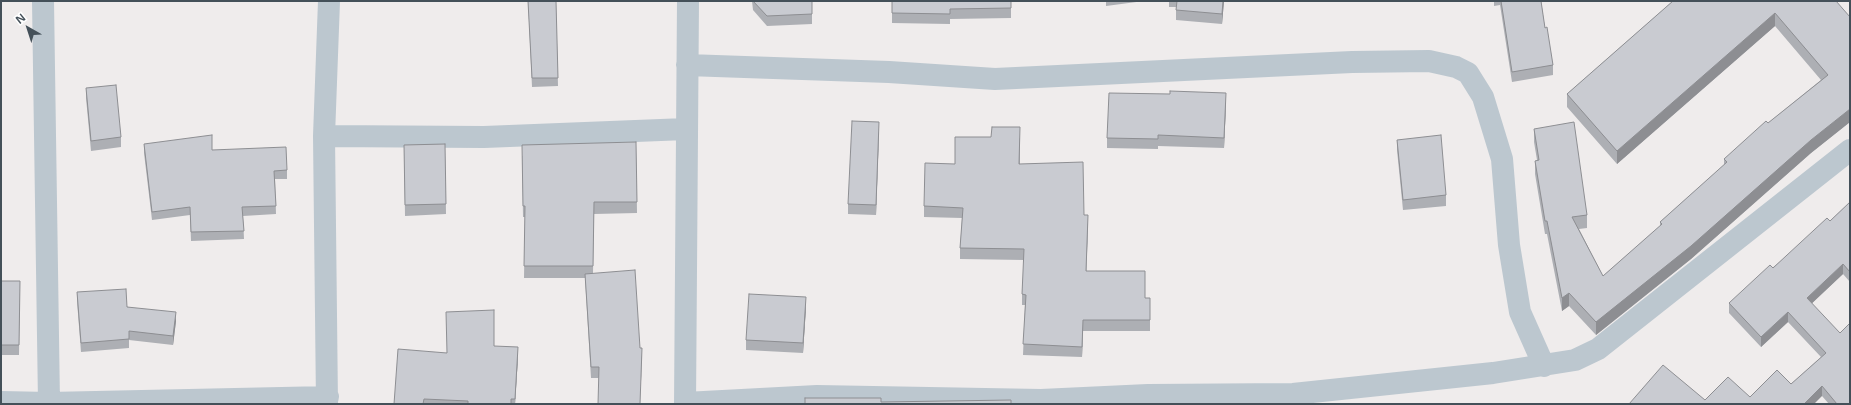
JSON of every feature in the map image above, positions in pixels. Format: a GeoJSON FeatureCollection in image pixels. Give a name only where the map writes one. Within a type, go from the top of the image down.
{"type":"FeatureCollection","features":[{"type":"Feature","properties":{"kind":"street"},"geometry":{"type":"LineString","coordinates":[[43,1],[48,403]]}},
{"type":"Feature","properties":{"kind":"street"},"geometry":{"type":"LineString","coordinates":[[1,402],[327,401],[324,136],[329,1]]}},
{"type":"Feature","properties":{"kind":"street"},"geometry":{"type":"LineString","coordinates":[[688,1],[685,404],[818,396],[1041,402],[1148,395],[1298,399],[1544,366],[1575,360],[1598,349],[1850,150]]}},
{"type":"Feature","properties":{"kind":"street"},"geometry":{"type":"LineString","coordinates":[[687,65],[890,72],[995,79],[1352,62],[1429,61],[1456,67],[1468,73],[1483,97],[1502,159],[1509,245],[1520,312],[1544,366]]}},
{"type":"Feature","properties":{"kind":"street"},"geometry":{"type":"LineString","coordinates":[[324,136],[484,137],[686,129]]}},
{"type":"Feature","properties":{"kind":"building"},"geometry":{"type":"Polygon","coordinates":[[[528,1],[556,1],[558,78],[532,78],[528,1]]]}},
{"type":"Feature","properties":{"kind":"building"},"geometry":{"type":"Polygon","coordinates":[[[753,1],[812,1],[812,14],[767,16],[753,1]]]}},
{"type":"Feature","properties":{"kind":"building"},"geometry":{"type":"Polygon","coordinates":[[[892,1],[1011,1],[1011,8],[950,9],[950,14],[892,13],[892,1]]]}},
{"type":"Feature","properties":{"kind":"building"},"geometry":{"type":"Polygon","coordinates":[[[1177,1],[1223,1],[1222,14],[1176,10],[1177,1]]]}},
{"type":"Feature","properties":{"kind":"building"},"geometry":{"type":"Polygon","coordinates":[[[1501,1],[1541,1],[1553,65],[1512,72],[1501,1]]]}},
{"type":"Feature","properties":{"kind":"building"},"geometry":{"type":"Polygon","coordinates":[[[1673,1],[1836,1],[1850,17],[1850,109],[1811,140],[1691,246],[1596,322],[1569,293],[1562,298],[1547,221],[1545,221],[1535,161],[1539,160],[1534,129],[1574,122],[1587,215],[1572,217],[1603,276],[1662,224],[1660,222],[1727,162],[1724,159],[1766,121],[1768,123],[1828,75],[1775,13],[1617,151],[1567,94],[1673,1]]]}},
{"type":"Feature","properties":{"kind":"building"},"geometry":{"type":"Polygon","coordinates":[[[116,85],[121,137],[91,141],[86,88],[116,85]]]}},
{"type":"Feature","properties":{"kind":"building"},"geometry":{"type":"Polygon","coordinates":[[[1170,91],[1226,93],[1224,138],[1158,135],[1158,139],[1107,138],[1109,93],[1170,94],[1170,91]]]}},
{"type":"Feature","properties":{"kind":"building"},"geometry":{"type":"Polygon","coordinates":[[[852,121],[879,122],[876,205],[848,204],[852,121]]]}},
{"type":"Feature","properties":{"kind":"building"},"geometry":{"type":"Polygon","coordinates":[[[992,127],[1020,127],[1019,164],[1083,162],[1084,215],[1088,215],[1086,271],[1145,271],[1145,298],[1150,298],[1150,320],[1083,320],[1082,347],[1023,344],[1026,295],[1022,294],[1024,249],[960,248],[963,208],[924,206],[925,163],[955,164],[955,137],[991,137],[992,127]]]}},
{"type":"Feature","properties":{"kind":"building"},"geometry":{"type":"Polygon","coordinates":[[[212,135],[212,150],[286,147],[287,170],[274,171],[276,206],[242,207],[244,231],[191,232],[190,207],[152,212],[144,144],[212,135]]]}},
{"type":"Feature","properties":{"kind":"building"},"geometry":{"type":"Polygon","coordinates":[[[1441,135],[1446,195],[1403,200],[1397,140],[1441,135]]]}},
{"type":"Feature","properties":{"kind":"building"},"geometry":{"type":"Polygon","coordinates":[[[636,142],[637,202],[594,202],[593,266],[524,266],[525,206],[523,206],[522,145],[636,142]]]}},
{"type":"Feature","properties":{"kind":"building"},"geometry":{"type":"Polygon","coordinates":[[[445,144],[446,204],[405,205],[404,145],[445,144]]]}},
{"type":"Feature","properties":{"kind":"building"},"geometry":{"type":"Polygon","coordinates":[[[1850,202],[1850,272],[1843,264],[1807,298],[1840,333],[1850,323],[1850,404],[1837,404],[1822,386],[1804,404],[1629,404],[1663,365],[1705,400],[1728,377],[1750,397],[1777,370],[1791,384],[1826,353],[1788,312],[1761,337],[1729,303],[1770,265],[1773,268],[1827,218],[1830,221],[1850,202]]]}},
{"type":"Feature","properties":{"kind":"building"},"geometry":{"type":"Polygon","coordinates":[[[635,270],[640,348],[642,348],[640,404],[598,404],[599,367],[591,367],[585,274],[635,270]]]}},
{"type":"Feature","properties":{"kind":"building"},"geometry":{"type":"Polygon","coordinates":[[[1,281],[20,281],[19,345],[1,345],[1,281]]]}},
{"type":"Feature","properties":{"kind":"building"},"geometry":{"type":"Polygon","coordinates":[[[126,289],[127,307],[176,312],[173,336],[129,331],[129,339],[81,343],[77,292],[126,289]]]}},
{"type":"Feature","properties":{"kind":"building"},"geometry":{"type":"Polygon","coordinates":[[[749,294],[806,297],[803,343],[746,340],[749,294]]]}},
{"type":"Feature","properties":{"kind":"building"},"geometry":{"type":"Polygon","coordinates":[[[494,310],[494,346],[518,347],[515,399],[511,399],[511,404],[468,404],[468,401],[424,399],[423,404],[394,404],[398,349],[447,353],[446,312],[494,310]]]}},
{"type":"Feature","properties":{"kind":"building"},"geometry":{"type":"Polygon","coordinates":[[[805,398],[881,398],[881,402],[1011,400],[1011,404],[805,404],[805,398]]]}}]}
